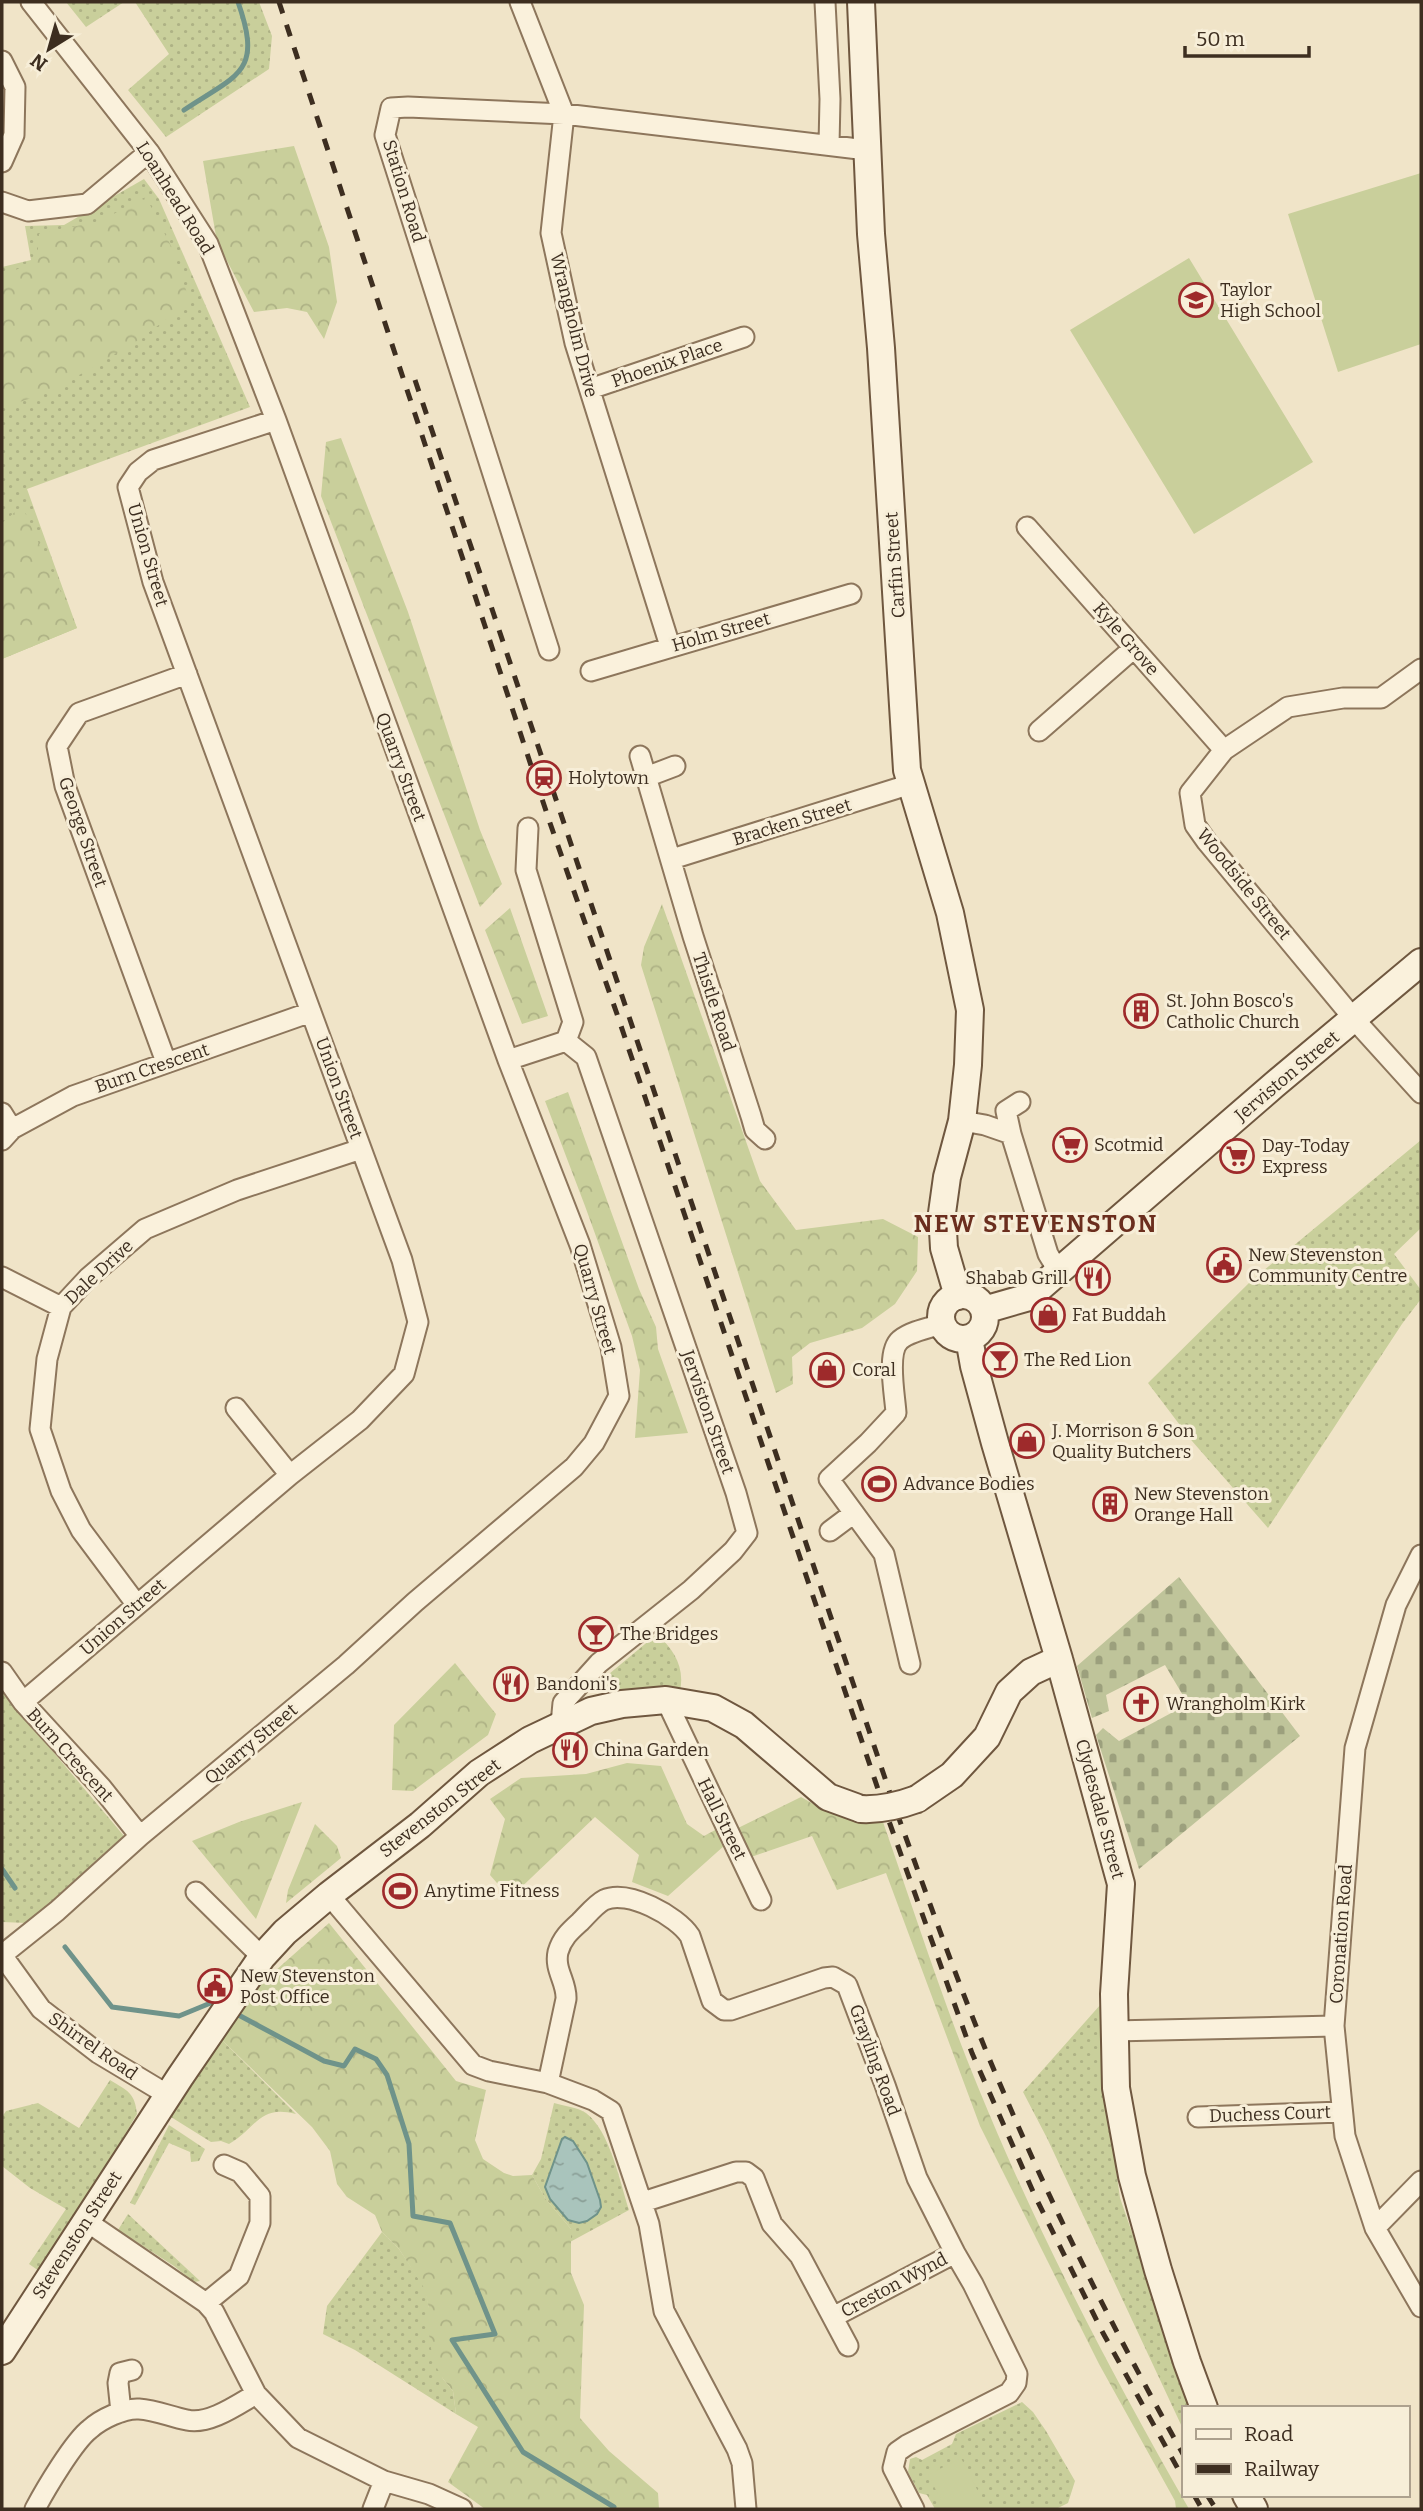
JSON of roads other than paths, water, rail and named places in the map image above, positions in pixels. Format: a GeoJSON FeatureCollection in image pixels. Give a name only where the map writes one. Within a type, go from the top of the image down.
{"type":"FeatureCollection","features":[{"type":"Feature","properties":{"kind":"main road","name":"Carfin Street"},"geometry":{"type":"LineString","coordinates":[[861,2],[867,150],[907,770],[950,913],[968,1001],[970,1038],[962,1121],[947,1177],[942,1213],[944,1248],[958,1296]]}},
{"type":"Feature","properties":{"kind":"main road","name":"Jerviston Street"},"geometry":{"type":"LineString","coordinates":[[984,1310],[1029,1297],[1421,962]]}},
{"type":"Feature","properties":{"kind":"main road"},"geometry":{"type":"LineString","coordinates":[[958,1296],[971,1296],[984,1310],[981,1331],[970,1338],[950,1335],[943,1324],[946,1304],[958,1296]]}},
{"type":"Feature","properties":{"kind":"main road","name":"Clydesdale Street"},"geometry":{"type":"LineString","coordinates":[[970,1338],[974,1366],[995,1443],[1059,1659],[1121,1884],[1113,2031],[1116,2088],[1132,2176],[1186,2362],[1203,2406]]}},
{"type":"Feature","properties":{"kind":"main road","name":"Stevenston Street"},"geometry":{"type":"LineString","coordinates":[[2,2351],[262,1956],[285,1932],[420,1825],[478,1773],[530,1740],[591,1711],[622,1704],[666,1700],[713,1708],[744,1725],[828,1797],[861,1809],[898,1805],[917,1799],[952,1775],[987,1737],[1009,1692],[1031,1672],[1059,1659]]}},
{"type":"Feature","properties":{"kind":"street","name":"Loanhead Road"},"geometry":{"type":"LineString","coordinates":[[31,2],[149,152],[208,244],[276,420]]}},
{"type":"Feature","properties":{"kind":"street","name":"Wrangholm Drive"},"geometry":{"type":"LineString","coordinates":[[520,2],[564,114],[551,233],[575,343],[670,646]]}},
{"type":"Feature","properties":{"kind":"street"},"geometry":{"type":"LineString","coordinates":[[825,2],[830,99],[829,145]]}},
{"type":"Feature","properties":{"kind":"street"},"geometry":{"type":"LineString","coordinates":[[2,61],[15,87],[14,135],[2,162]]}},
{"type":"Feature","properties":{"kind":"street","name":"Station Road"},"geometry":{"type":"LineString","coordinates":[[549,650],[385,135],[391,108],[564,114],[867,150]]}},
{"type":"Feature","properties":{"kind":"street"},"geometry":{"type":"LineString","coordinates":[[2,202],[28,211],[87,204],[149,152]]}},
{"type":"Feature","properties":{"kind":"street","name":"Phoenix Place"},"geometry":{"type":"LineString","coordinates":[[590,389],[744,337]]}},
{"type":"Feature","properties":{"kind":"street","name":"Union Street"},"geometry":{"type":"LineString","coordinates":[[23,1702],[289,1475],[360,1420],[404,1374],[418,1322],[402,1260],[153,582],[128,488],[138,472],[153,460],[276,420]]}},
{"type":"Feature","properties":{"kind":"street","name":"Quarry Street"},"geometry":{"type":"LineString","coordinates":[[2,1955],[346,1665],[425,1593],[574,1467],[594,1443],[618,1396],[611,1347],[580,1244],[508,1060],[276,420]]}},
{"type":"Feature","properties":{"kind":"street","name":"Kyle Grove"},"geometry":{"type":"LineString","coordinates":[[1027,527],[1224,750]]}},
{"type":"Feature","properties":{"kind":"street","name":"Holm Street"},"geometry":{"type":"LineString","coordinates":[[591,671],[851,594]]}},
{"type":"Feature","properties":{"kind":"street"},"geometry":{"type":"LineString","coordinates":[[1039,731],[1134,648]]}},
{"type":"Feature","properties":{"kind":"street","name":"Woodside Street"},"geometry":{"type":"LineString","coordinates":[[1421,669],[1381,698],[1343,698],[1288,707],[1224,750],[1190,793],[1195,825],[1354,1019],[1421,1093]]}},
{"type":"Feature","properties":{"kind":"street","name":"George Street"},"geometry":{"type":"LineString","coordinates":[[166,1062],[65,786],[57,746],[79,713],[187,674]]}},
{"type":"Feature","properties":{"kind":"street","name":"Thistle Road"},"geometry":{"type":"LineString","coordinates":[[640,756],[693,936],[755,1130],[765,1139]]}},
{"type":"Feature","properties":{"kind":"street"},"geometry":{"type":"LineString","coordinates":[[646,778],[675,766]]}},
{"type":"Feature","properties":{"kind":"street","name":"Bracken Street"},"geometry":{"type":"LineString","coordinates":[[672,859],[911,784]]}},
{"type":"Feature","properties":{"kind":"street"},"geometry":{"type":"LineString","coordinates":[[508,1060],[566,1041],[573,1022],[526,870],[528,828]]}},
{"type":"Feature","properties":{"kind":"street","name":"Burn Crescent"},"geometry":{"type":"LineString","coordinates":[[5,1127],[73,1096],[311,1012]]}},
{"type":"Feature","properties":{"kind":"street","name":"Jerviston Street"},"geometry":{"type":"LineString","coordinates":[[561,1724],[563,1703],[599,1663],[691,1590],[733,1551],[747,1532],[736,1493],[586,1057],[566,1041]]}},
{"type":"Feature","properties":{"kind":"street"},"geometry":{"type":"LineString","coordinates":[[1020,1102],[1006,1111],[1011,1134],[1048,1254],[1059,1272]]}},
{"type":"Feature","properties":{"kind":"street"},"geometry":{"type":"LineString","coordinates":[[962,1121],[1011,1134]]}},
{"type":"Feature","properties":{"kind":"street","name":"Dale Drive"},"geometry":{"type":"LineString","coordinates":[[137,1605],[81,1530],[61,1490],[40,1429],[47,1359],[61,1307],[88,1278],[145,1229],[237,1190],[361,1149]]}},
{"type":"Feature","properties":{"kind":"street"},"geometry":{"type":"LineString","coordinates":[[2,1277],[61,1307]]}},
{"type":"Feature","properties":{"kind":"street"},"geometry":{"type":"LineString","coordinates":[[910,1664],[884,1554],[829,1479],[896,1413],[893,1350],[900,1340],[943,1324]]}},
{"type":"Feature","properties":{"kind":"street"},"geometry":{"type":"LineString","coordinates":[[236,1408],[289,1475]]}},
{"type":"Feature","properties":{"kind":"street"},"geometry":{"type":"LineString","coordinates":[[830,1531],[854,1513]]}},
{"type":"Feature","properties":{"kind":"street","name":"Coronation Road"},"geometry":{"type":"LineString","coordinates":[[1420,2302],[1375,2228],[1345,2136],[1334,2026],[1355,1748],[1396,1605],[1421,1555]]}},
{"type":"Feature","properties":{"kind":"street","name":"Burn Crescent"},"geometry":{"type":"LineString","coordinates":[[2,1672],[23,1702],[101,1787],[140,1836]]}},
{"type":"Feature","properties":{"kind":"street","name":"Hall Street"},"geometry":{"type":"LineString","coordinates":[[666,1700],[761,1900]]}},
{"type":"Feature","properties":{"kind":"street"},"geometry":{"type":"LineString","coordinates":[[197,1892],[262,1956]]}},
{"type":"Feature","properties":{"kind":"street"},"geometry":{"type":"LineString","coordinates":[[329,1895],[473,2065],[489,2071],[548,2083],[593,2100],[611,2111],[643,2202],[657,2261],[664,2311],[737,2449],[742,2463],[746,2509]]}},
{"type":"Feature","properties":{"kind":"street","name":"Grayling Road"},"geometry":{"type":"LineString","coordinates":[[548,2083],[566,1999],[566,1990],[559,1973],[558,1954],[566,1935],[603,1900],[625,1897],[675,1919],[684,1926],[690,1936],[712,2001],[724,2010],[833,1977],[847,1985],[917,2179],[979,2295],[1017,2374],[1016,2383],[1009,2393],[897,2452],[893,2468],[914,2509]]}},
{"type":"Feature","properties":{"kind":"street","name":"Shirrel Road"},"geometry":{"type":"LineString","coordinates":[[2,1955],[41,2010],[98,2053],[168,2095]]}},
{"type":"Feature","properties":{"kind":"street"},"geometry":{"type":"LineString","coordinates":[[1113,2031],[1334,2026]]}},
{"type":"Feature","properties":{"kind":"street","name":"Duchess Court"},"geometry":{"type":"LineString","coordinates":[[1198,2117],[1342,2112]]}},
{"type":"Feature","properties":{"kind":"street"},"geometry":{"type":"LineString","coordinates":[[206,2303],[239,2276],[260,2223],[260,2196],[240,2172],[224,2165]]}},
{"type":"Feature","properties":{"kind":"street","name":"Creston Wynd"},"geometry":{"type":"LineString","coordinates":[[643,2202],[736,2172],[746,2172],[754,2178],[772,2224],[800,2256],[848,2346]]}},
{"type":"Feature","properties":{"kind":"street"},"geometry":{"type":"LineString","coordinates":[[1375,2228],[1421,2181]]}},
{"type":"Feature","properties":{"kind":"street"},"geometry":{"type":"LineString","coordinates":[[86,2221],[206,2303],[214,2312],[256,2394],[298,2438],[384,2481],[429,2494],[462,2509]]}},
{"type":"Feature","properties":{"kind":"street","name":"Creston Wynd"},"geometry":{"type":"LineString","coordinates":[[833,2317],[955,2253]]}},
{"type":"Feature","properties":{"kind":"street"},"geometry":{"type":"LineString","coordinates":[[121,2412],[118,2382],[120,2373],[132,2370]]}},
{"type":"Feature","properties":{"kind":"street"},"geometry":{"type":"LineString","coordinates":[[35,2509],[89,2429],[121,2412],[136,2408],[189,2421],[206,2420],[256,2394]]}},
{"type":"Feature","properties":{"kind":"street"},"geometry":{"type":"LineString","coordinates":[[373,2509],[384,2481]]}},
{"type":"Feature","properties":{"kind":"water"},"geometry":{"type":"Polygon","coordinates":[[[565,2137],[573,2141],[587,2163],[600,2200],[601,2207],[597,2214],[579,2223],[568,2220],[550,2199],[545,2187],[565,2137]]]}},
{"type":"Feature","properties":{"kind":"waterway"},"geometry":{"type":"LineString","coordinates":[[184,110],[219,88],[241,69],[248,44],[238,2]]}},
{"type":"Feature","properties":{"kind":"waterway"},"geometry":{"type":"LineString","coordinates":[[2,1869],[15,1888]]}},
{"type":"Feature","properties":{"kind":"waterway"},"geometry":{"type":"LineString","coordinates":[[65,1947],[112,2007],[179,2016],[213,2002],[221,2006]]}},
{"type":"Feature","properties":{"kind":"waterway"},"geometry":{"type":"LineString","coordinates":[[233,2012],[324,2061],[344,2066],[355,2049],[376,2059],[387,2075],[409,2144],[413,2216],[450,2223],[495,2334],[452,2340],[523,2452],[614,2507],[612,2509]]}},
{"type":"Feature","properties":{"kind":"railway"},"geometry":{"type":"LineString","coordinates":[[279,2],[550,823],[885,1810],[972,2053],[1035,2196],[1103,2333],[1182,2476]]}},
{"type":"Feature","properties":{"kind":"railway"},"geometry":{"type":"LineString","coordinates":[[415,380],[894,1805],[948,1952],[991,2062],[1046,2189],[1112,2323],[1182,2452]]}},
{"type":"Feature","properties":{"kind":"railway"},"geometry":{"type":"LineString","coordinates":[[1195,2497],[1202,2509]]}},
{"type":"Feature","properties":{"kind":"railway"},"geometry":{"type":"LineString","coordinates":[[1208,2497],[1216,2509]]}},
{"type":"Feature","properties":{"kind":"place","name":"Taylor High School"},"geometry":{"type":"Point","coordinates":[1196,300]}},
{"type":"Feature","properties":{"kind":"place","name":"Holytown"},"geometry":{"type":"Point","coordinates":[544,778]}},
{"type":"Feature","properties":{"kind":"place","name":"St. John Bosco's Catholic Church"},"geometry":{"type":"Point","coordinates":[1141,1011]}},
{"type":"Feature","properties":{"kind":"place","name":"Scotmid"},"geometry":{"type":"Point","coordinates":[1070,1145]}},
{"type":"Feature","properties":{"kind":"place","name":"Day-Today Express"},"geometry":{"type":"Point","coordinates":[1237,1156]}},
{"type":"Feature","properties":{"kind":"place","name":"New Stevenston Community Centre"},"geometry":{"type":"Point","coordinates":[1224,1265]}},
{"type":"Feature","properties":{"kind":"place","name":"Shabab Grill"},"geometry":{"type":"Point","coordinates":[1093,1278]}},
{"type":"Feature","properties":{"kind":"place","name":"Fat Buddah"},"geometry":{"type":"Point","coordinates":[1048,1315]}},
{"type":"Feature","properties":{"kind":"place","name":"The Red Lion"},"geometry":{"type":"Point","coordinates":[1000,1360]}},
{"type":"Feature","properties":{"kind":"place","name":"Coral"},"geometry":{"type":"Point","coordinates":[827,1370]}},
{"type":"Feature","properties":{"kind":"place","name":"J. Morrison & Son Quality Butchers"},"geometry":{"type":"Point","coordinates":[1027,1441]}},
{"type":"Feature","properties":{"kind":"place","name":"Advance Bodies"},"geometry":{"type":"Point","coordinates":[879,1484]}},
{"type":"Feature","properties":{"kind":"place","name":"New Stevenston Orange Hall"},"geometry":{"type":"Point","coordinates":[1110,1504]}},
{"type":"Feature","properties":{"kind":"place","name":"The Bridges"},"geometry":{"type":"Point","coordinates":[596,1634]}},
{"type":"Feature","properties":{"kind":"place","name":"Bandoni's"},"geometry":{"type":"Point","coordinates":[511,1684]}},
{"type":"Feature","properties":{"kind":"place","name":"Wrangholm Kirk"},"geometry":{"type":"Point","coordinates":[1141,1704]}},
{"type":"Feature","properties":{"kind":"place","name":"China Garden"},"geometry":{"type":"Point","coordinates":[570,1750]}},
{"type":"Feature","properties":{"kind":"place","name":"Anytime Fitness"},"geometry":{"type":"Point","coordinates":[400,1891]}},
{"type":"Feature","properties":{"kind":"place","name":"New Stevenston Post Office"},"geometry":{"type":"Point","coordinates":[215,1986]}},
{"type":"Feature","properties":{"kind":"district","name":"NEW STEVENSTON"},"geometry":{"type":"Point","coordinates":[1036,1224]}}]}
